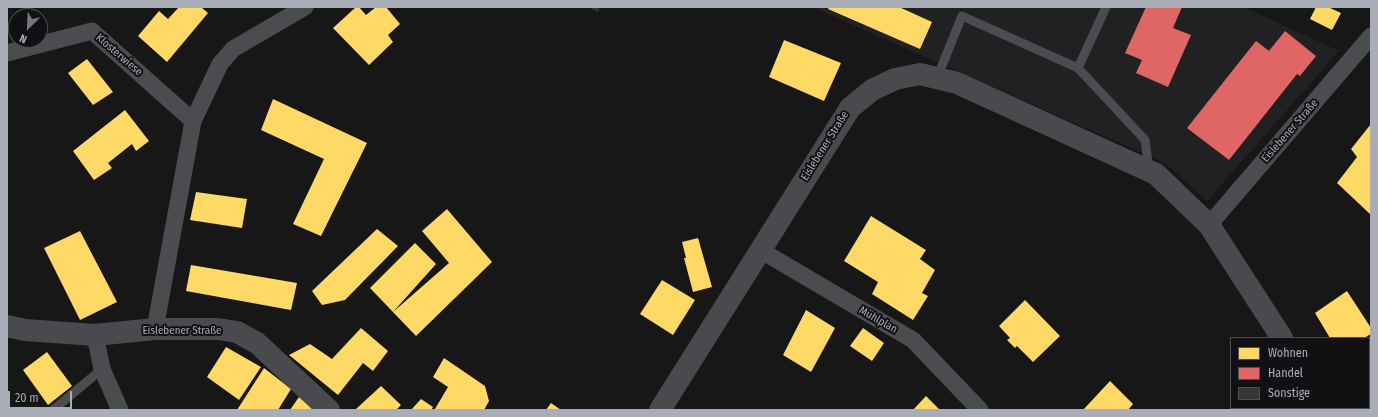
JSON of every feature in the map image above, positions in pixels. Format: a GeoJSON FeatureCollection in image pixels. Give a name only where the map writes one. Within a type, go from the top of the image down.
{"type":"FeatureCollection","features":[{"type":"Feature","properties":{"kind":"main road","name":"Eislebener Straße"},"geometry":{"type":"LineString","coordinates":[[660,410],[850,108],[872,90],[895,79],[920,74],[957,83],[1156,174],[1209,225],[1281,337]]}},
{"type":"Feature","properties":{"kind":"main road","name":"Eislebener Straße"},"geometry":{"type":"LineString","coordinates":[[7,326],[25,330],[95,335],[155,329],[218,329],[237,332],[257,343],[329,410]]}},
{"type":"Feature","properties":{"kind":"street"},"geometry":{"type":"LineString","coordinates":[[155,329],[194,121],[220,64],[233,49],[305,7]]}},
{"type":"Feature","properties":{"kind":"street","name":"Klosterwiese"},"geometry":{"type":"LineString","coordinates":[[7,53],[92,31],[194,121]]}},
{"type":"Feature","properties":{"kind":"street","name":"Eislebener Straße"},"geometry":{"type":"LineString","coordinates":[[1209,225],[1371,36]]}},
{"type":"Feature","properties":{"kind":"street","name":"Mühlplan"},"geometry":{"type":"LineString","coordinates":[[760,250],[913,340],[980,410]]}},
{"type":"Feature","properties":{"kind":"street"},"geometry":{"type":"LineString","coordinates":[[95,335],[102,369],[120,410]]}},
{"type":"Feature","properties":{"kind":"lane"},"geometry":{"type":"LineString","coordinates":[[1078,68],[1106,7]]}},
{"type":"Feature","properties":{"kind":"lane"},"geometry":{"type":"LineString","coordinates":[[937,78],[962,16],[1078,68],[1146,140],[1149,171]]}},
{"type":"Feature","properties":{"kind":"lane"},"geometry":{"type":"LineString","coordinates":[[52,410],[102,369]]}},
{"type":"Feature","properties":{"kind":"shaded area"},"geometry":{"type":"Polygon","coordinates":[[[812,7],[1244,7],[1339,51],[1207,201],[1165,163],[812,7]]]}},
{"type":"Feature","properties":{"kind":"building: Wohnen"},"geometry":{"type":"Polygon","coordinates":[[[179,7],[201,7],[208,13],[167,62],[138,36],[159,11],[168,19],[179,7]]]}},
{"type":"Feature","properties":{"kind":"building: Wohnen"},"geometry":{"type":"Polygon","coordinates":[[[356,7],[359,7],[366,15],[376,7],[386,7],[400,24],[388,35],[393,42],[369,65],[333,28],[356,7]]]}},
{"type":"Feature","properties":{"kind":"building: Wohnen"},"geometry":{"type":"Polygon","coordinates":[[[829,7],[899,7],[932,22],[920,49],[828,9],[829,7]]]}},
{"type":"Feature","properties":{"kind":"building: Wohnen"},"geometry":{"type":"Polygon","coordinates":[[[1316,7],[1328,7],[1341,13],[1332,30],[1310,19],[1316,7]]]}},
{"type":"Feature","properties":{"kind":"building: Wohnen"},"geometry":{"type":"Polygon","coordinates":[[[784,40],[841,63],[824,101],[769,77],[784,40]]]}},
{"type":"Feature","properties":{"kind":"building: Wohnen"},"geometry":{"type":"Polygon","coordinates":[[[87,59],[113,92],[93,105],[68,73],[87,59]]]}},
{"type":"Feature","properties":{"kind":"building: Wohnen"},"geometry":{"type":"Polygon","coordinates":[[[273,99],[367,143],[321,236],[293,224],[324,159],[261,130],[273,99]]]}},
{"type":"Feature","properties":{"kind":"building: Wohnen"},"geometry":{"type":"Polygon","coordinates":[[[125,110],[149,141],[136,151],[132,144],[108,163],[112,168],[94,180],[73,151],[125,110]]]}},
{"type":"Feature","properties":{"kind":"building: Wohnen"},"geometry":{"type":"Polygon","coordinates":[[[1371,124],[1370,214],[1337,183],[1357,157],[1351,149],[1371,124]]]}},
{"type":"Feature","properties":{"kind":"building: Wohnen"},"geometry":{"type":"Polygon","coordinates":[[[196,192],[247,199],[242,228],[190,220],[196,192]]]}},
{"type":"Feature","properties":{"kind":"building: Wohnen"},"geometry":{"type":"Polygon","coordinates":[[[447,209],[492,262],[416,336],[393,312],[449,263],[422,231],[447,209]]]}},
{"type":"Feature","properties":{"kind":"building: Wohnen"},"geometry":{"type":"Polygon","coordinates":[[[871,216],[926,250],[920,259],[935,270],[922,293],[928,296],[913,320],[872,294],[878,282],[844,261],[871,216]]]}},
{"type":"Feature","properties":{"kind":"building: Wohnen"},"geometry":{"type":"Polygon","coordinates":[[[377,229],[398,246],[345,300],[322,305],[312,291],[377,229]]]}},
{"type":"Feature","properties":{"kind":"building: Wohnen"},"geometry":{"type":"Polygon","coordinates":[[[80,231],[117,302],[80,320],[44,248],[80,231]]]}},
{"type":"Feature","properties":{"kind":"building: Wohnen"},"geometry":{"type":"Polygon","coordinates":[[[698,238],[712,287],[693,292],[684,258],[686,258],[682,242],[698,238]]]}},
{"type":"Feature","properties":{"kind":"building: Wohnen"},"geometry":{"type":"Polygon","coordinates":[[[415,243],[436,264],[393,312],[370,288],[415,243]]]}},
{"type":"Feature","properties":{"kind":"building: Wohnen"},"geometry":{"type":"Polygon","coordinates":[[[191,265],[297,283],[291,310],[186,291],[191,265]]]}},
{"type":"Feature","properties":{"kind":"building: Wohnen"},"geometry":{"type":"Polygon","coordinates":[[[662,280],[695,300],[673,335],[640,314],[662,280]]]}},
{"type":"Feature","properties":{"kind":"building: Wohnen"},"geometry":{"type":"Polygon","coordinates":[[[1347,291],[1371,328],[1371,334],[1366,337],[1329,337],[1315,313],[1347,291]]]}},
{"type":"Feature","properties":{"kind":"building: Wohnen"},"geometry":{"type":"Polygon","coordinates":[[[1025,300],[1060,336],[1033,362],[1017,346],[1015,348],[1007,340],[1010,338],[999,326],[1025,300]]]}},
{"type":"Feature","properties":{"kind":"building: Wohnen"},"geometry":{"type":"Polygon","coordinates":[[[806,310],[835,328],[811,372],[783,355],[806,310]]]}},
{"type":"Feature","properties":{"kind":"building: Wohnen"},"geometry":{"type":"Polygon","coordinates":[[[361,328],[388,351],[373,371],[363,363],[338,395],[289,355],[310,344],[332,359],[361,328]]]}},
{"type":"Feature","properties":{"kind":"building: Wohnen"},"geometry":{"type":"Polygon","coordinates":[[[863,328],[884,343],[872,361],[850,346],[863,328]]]}},
{"type":"Feature","properties":{"kind":"building: Wohnen"},"geometry":{"type":"Polygon","coordinates":[[[226,347],[261,367],[239,400],[207,377],[226,347]]]}},
{"type":"Feature","properties":{"kind":"building: Wohnen"},"geometry":{"type":"Polygon","coordinates":[[[47,352],[72,386],[48,405],[23,370],[47,352]]]}},
{"type":"Feature","properties":{"kind":"building: Wohnen"},"geometry":{"type":"Polygon","coordinates":[[[444,358],[485,386],[489,401],[484,410],[435,409],[448,387],[433,377],[444,358]]]}},
{"type":"Feature","properties":{"kind":"building: Wohnen"},"geometry":{"type":"Polygon","coordinates":[[[264,368],[291,389],[278,410],[237,410],[264,368]]]}},
{"type":"Feature","properties":{"kind":"building: Wohnen"},"geometry":{"type":"Polygon","coordinates":[[[1110,381],[1133,404],[1128,410],[1083,410],[1110,381]]]}},
{"type":"Feature","properties":{"kind":"building: Wohnen"},"geometry":{"type":"Polygon","coordinates":[[[381,386],[401,405],[396,410],[356,409],[381,386]]]}},
{"type":"Feature","properties":{"kind":"building: Wohnen"},"geometry":{"type":"Polygon","coordinates":[[[926,396],[940,410],[913,410],[926,396]]]}},
{"type":"Feature","properties":{"kind":"building: Wohnen"},"geometry":{"type":"Polygon","coordinates":[[[299,397],[315,410],[290,410],[299,397]]]}},
{"type":"Feature","properties":{"kind":"building: Wohnen"},"geometry":{"type":"Polygon","coordinates":[[[421,399],[433,407],[431,410],[411,410],[421,399]]]}},
{"type":"Feature","properties":{"kind":"building: Wohnen"},"geometry":{"type":"Polygon","coordinates":[[[551,403],[561,410],[546,410],[551,403]]]}},
{"type":"Feature","properties":{"kind":"building: Handel"},"geometry":{"type":"Polygon","coordinates":[[[1146,7],[1182,7],[1173,28],[1191,35],[1168,87],[1136,73],[1142,60],[1125,53],[1146,7]]]}},
{"type":"Feature","properties":{"kind":"building: Handel"},"geometry":{"type":"Polygon","coordinates":[[[1285,31],[1316,56],[1300,76],[1297,74],[1229,160],[1187,128],[1256,41],[1269,51],[1285,31]]]}},
{"type":"Feature","properties":{"kind":"building: Sonstige"},"geometry":{"type":"Polygon","coordinates":[[[588,7],[600,7],[598,12],[588,7]]]}}]}
